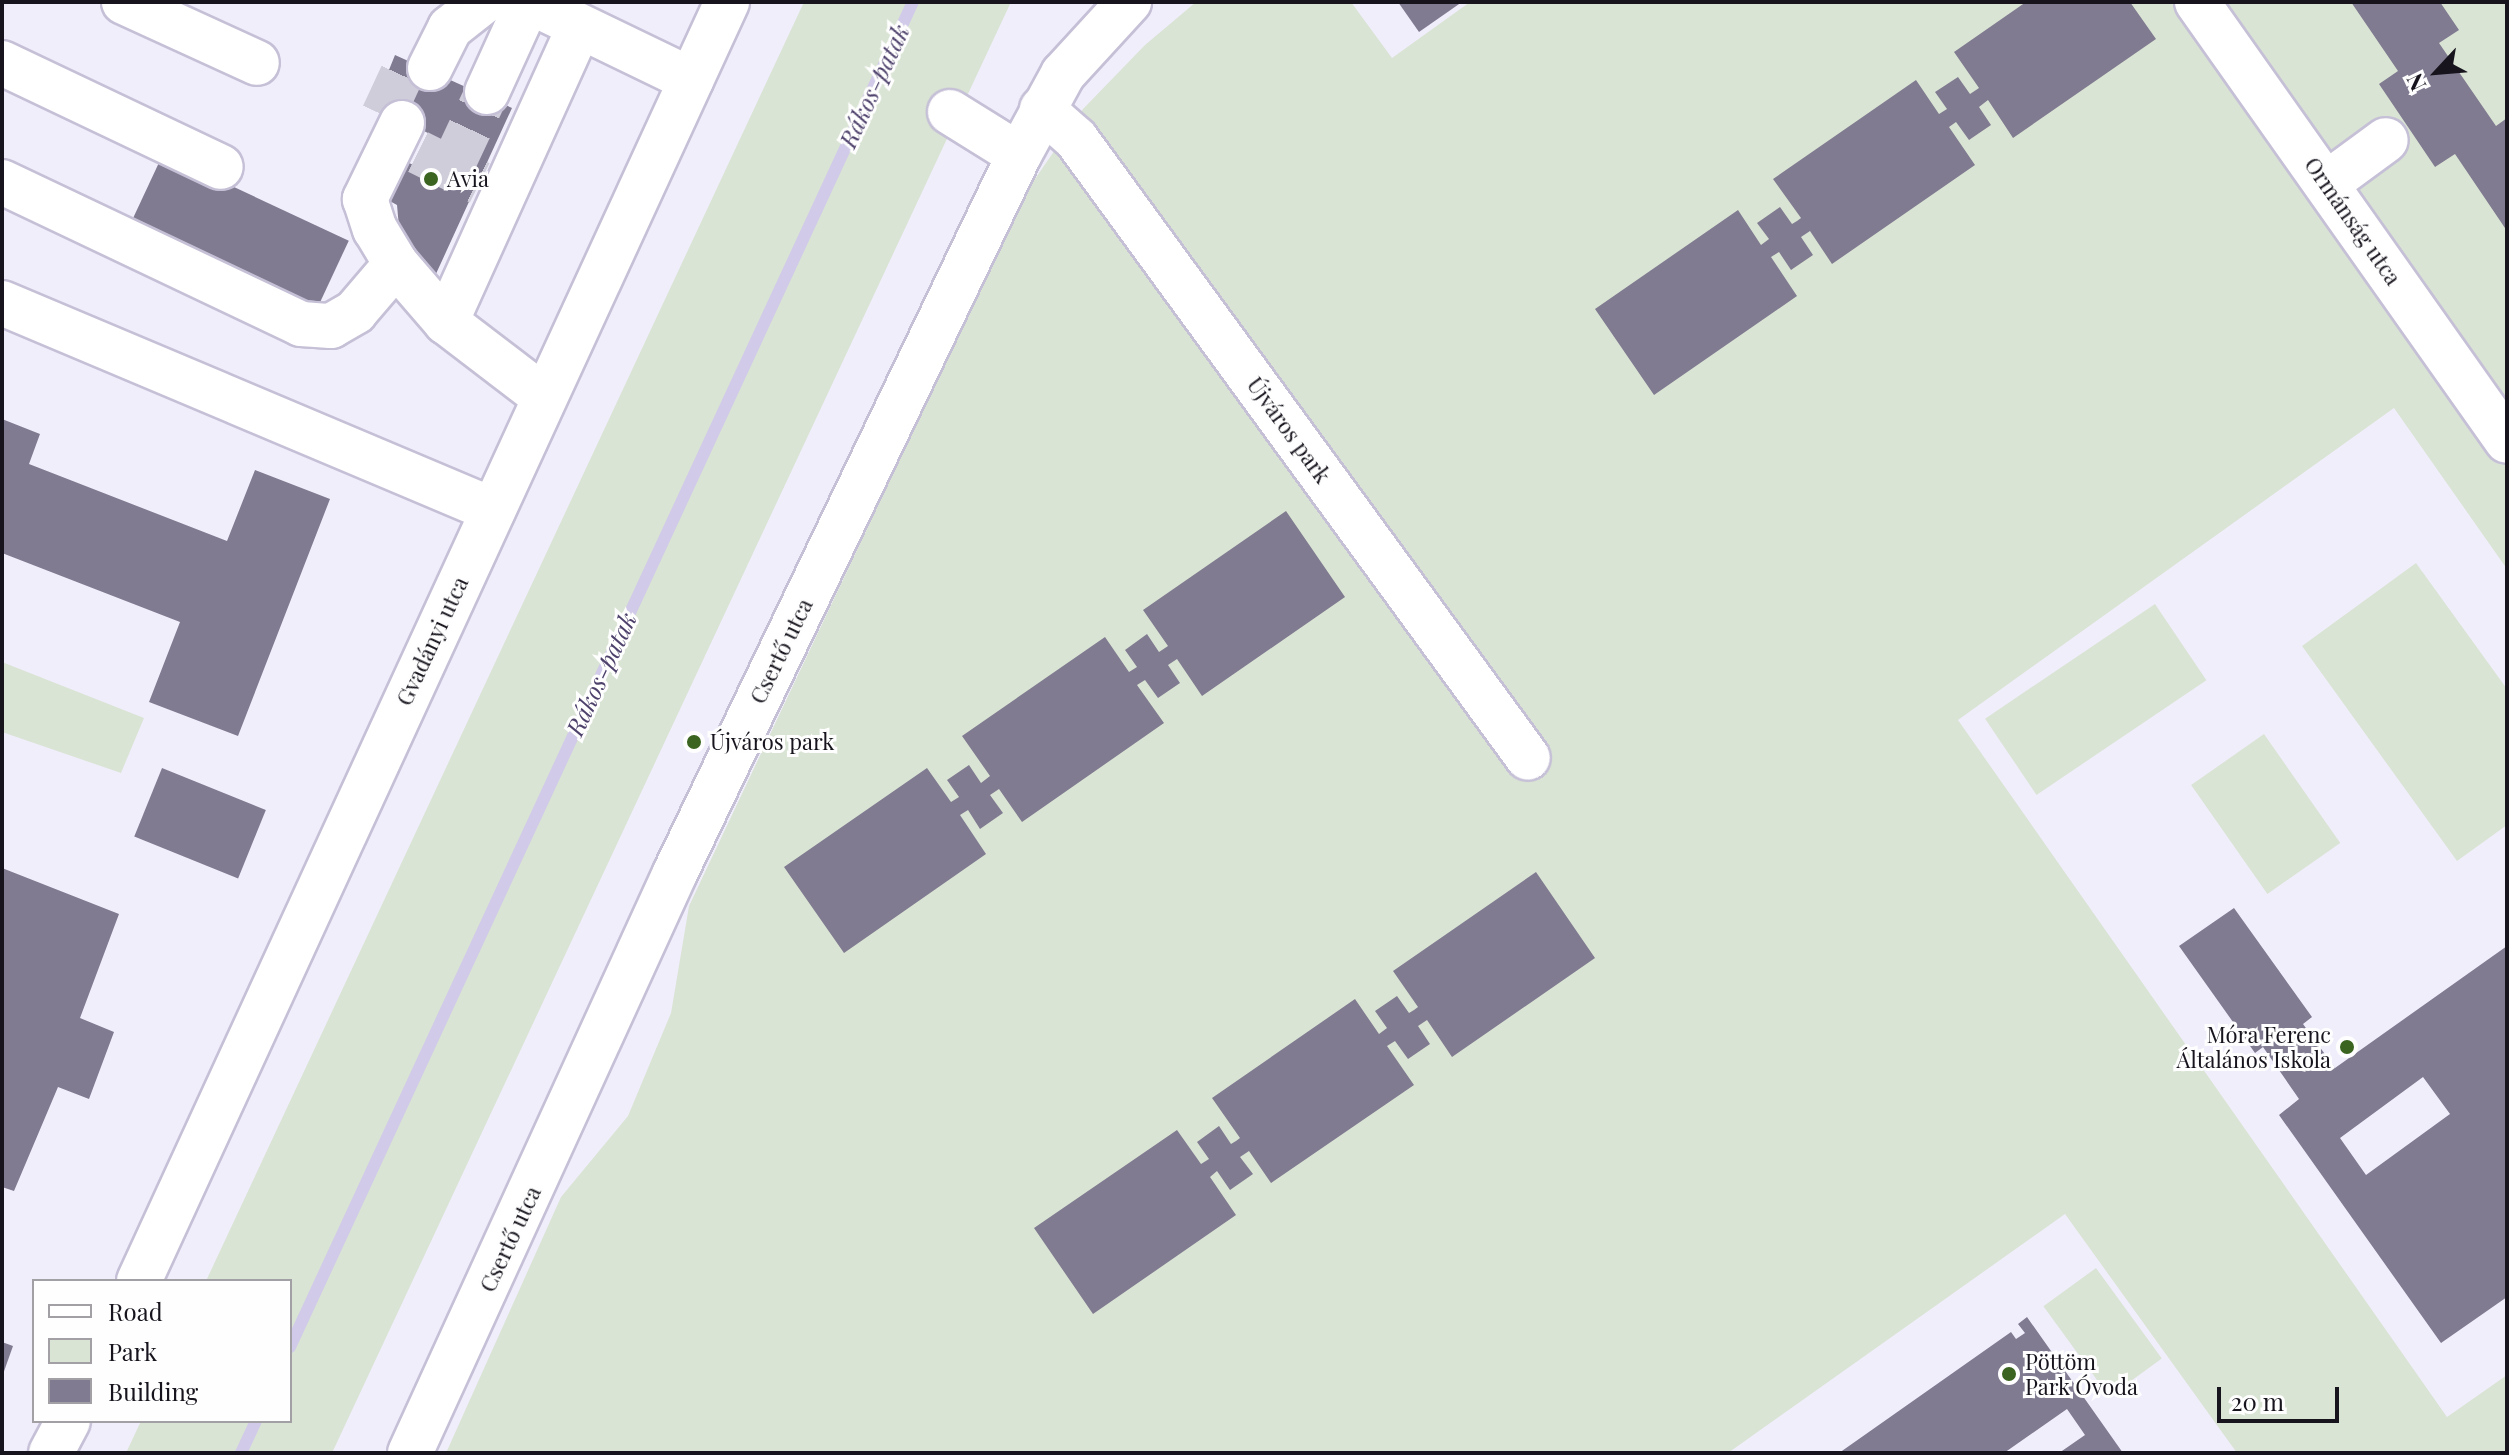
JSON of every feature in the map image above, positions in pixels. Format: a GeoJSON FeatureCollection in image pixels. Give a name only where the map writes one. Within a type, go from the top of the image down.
{"type":"FeatureCollection","features":[{"type":"Feature","properties":{"kind":"street"},"geometry":{"type":"LineString","coordinates":[[124,2],[257,63]]}},
{"type":"Feature","properties":{"kind":"street"},"geometry":{"type":"LineString","coordinates":[[463,2],[431,15],[420,64],[450,28],[483,2]]}},
{"type":"Feature","properties":{"kind":"street"},"geometry":{"type":"LineString","coordinates":[[487,92],[529,2],[691,80]]}},
{"type":"Feature","properties":{"kind":"street","name":"Gvadányi utca"},"geometry":{"type":"LineString","coordinates":[[140,1279],[727,2]]}},
{"type":"Feature","properties":{"kind":"street","name":"Csertő utca"},"geometry":{"type":"LineString","coordinates":[[410,1453],[680,861],[1019,155],[1063,74],[1129,2]]}},
{"type":"Feature","properties":{"kind":"street","name":"Ormánság utca"},"geometry":{"type":"LineString","coordinates":[[2197,2],[2507,441]]}},
{"type":"Feature","properties":{"kind":"street"},"geometry":{"type":"LineString","coordinates":[[446,322],[492,188],[579,27]]}},
{"type":"Feature","properties":{"kind":"street"},"geometry":{"type":"LineString","coordinates":[[2,63],[221,167]]}},
{"type":"Feature","properties":{"kind":"street","name":"Újváros park"},"geometry":{"type":"LineString","coordinates":[[1042,109],[1076,139],[1528,758]]}},
{"type":"Feature","properties":{"kind":"street"},"geometry":{"type":"LineString","coordinates":[[950,112],[1019,155]]}},
{"type":"Feature","properties":{"kind":"street"},"geometry":{"type":"LineString","coordinates":[[399,132],[365,199],[396,264],[446,322],[544,397]]}},
{"type":"Feature","properties":{"kind":"street"},"geometry":{"type":"LineString","coordinates":[[2326,184],[2386,140]]}},
{"type":"Feature","properties":{"kind":"street"},"geometry":{"type":"LineString","coordinates":[[2,182],[301,324],[331,326],[355,312],[396,264]]}},
{"type":"Feature","properties":{"kind":"street"},"geometry":{"type":"LineString","coordinates":[[2,303],[493,510]]}},
{"type":"Feature","properties":{"kind":"street"},"geometry":{"type":"LineString","coordinates":[[51,1453],[67,1423]]}},
{"type":"Feature","properties":{"kind":"green space"},"geometry":{"type":"Polygon","coordinates":[[[804,2],[1011,2],[332,1453],[126,1453],[140,1423],[292,1423],[292,1279],[207,1279],[804,2]]]}},
{"type":"Feature","properties":{"kind":"green space"},"geometry":{"type":"Polygon","coordinates":[[[1196,2],[1351,2],[1392,58],[1470,2],[2507,2],[2507,569],[2394,408],[1958,720],[2447,1417],[2507,1375],[2507,1453],[2237,1453],[2065,1214],[1728,1453],[446,1453],[561,1197],[628,1116],[671,1013],[689,906],[1026,192],[1083,109],[1145,45],[1196,2]]]}},
{"type":"Feature","properties":{"kind":"green space"},"geometry":{"type":"Polygon","coordinates":[[[2416,563],[2507,689],[2507,825],[2457,861],[2302,646],[2416,563]]]}},
{"type":"Feature","properties":{"kind":"green space"},"geometry":{"type":"Polygon","coordinates":[[[2155,604],[2206,680],[2036,795],[1985,719],[2155,604]]]}},
{"type":"Feature","properties":{"kind":"green space"},"geometry":{"type":"Polygon","coordinates":[[[2,662],[144,718],[121,773],[2,732],[2,662]]]}},
{"type":"Feature","properties":{"kind":"green space"},"geometry":{"type":"Polygon","coordinates":[[[2264,734],[2340,843],[2267,894],[2191,785],[2264,734]]]}},
{"type":"Feature","properties":{"kind":"green space"},"geometry":{"type":"Polygon","coordinates":[[[2096,1268],[2162,1359],[2109,1397],[2043,1306],[2096,1268]]]}},
{"type":"Feature","properties":{"kind":"building"},"geometry":{"type":"Polygon","coordinates":[[[1398,2],[1462,2],[1419,32],[1398,2]]]}},
{"type":"Feature","properties":{"kind":"building"},"geometry":{"type":"Polygon","coordinates":[[[2026,2],[2130,2],[2156,39],[2013,138],[1988,100],[1979,107],[1991,125],[1969,140],[1956,122],[1949,127],[1975,165],[1832,264],[1810,231],[1801,237],[1813,255],[1791,270],[1779,252],[1771,257],[1797,296],[1654,395],[1595,309],[1738,210],[1761,245],[1769,239],[1757,223],[1780,207],[1792,224],[1797,221],[1801,218],[1773,179],[1916,80],[1939,114],[1947,109],[1935,92],[1958,77],[1970,94],[1979,88],[1954,52],[2026,2]]]}},
{"type":"Feature","properties":{"kind":"building"},"geometry":{"type":"Polygon","coordinates":[[[2351,2],[2440,2],[2459,30],[2439,43],[2496,126],[2507,118],[2507,231],[2455,154],[2435,167],[2379,84],[2398,71],[2351,2]]]}},
{"type":"Feature","properties":{"kind":"building","name":"Avia"},"geometry":{"type":"Polygon","coordinates":[[[395,55],[512,108],[435,276],[402,261],[397,205],[377,194],[394,155],[413,165],[428,133],[374,107],[395,55]]]}},
{"type":"Feature","properties":{"kind":"building"},"geometry":{"type":"Polygon","coordinates":[[[163,154],[349,241],[313,318],[127,231],[163,154]]]}},
{"type":"Feature","properties":{"kind":"building"},"geometry":{"type":"Polygon","coordinates":[[[2,419],[40,434],[29,464],[227,541],[255,470],[330,499],[238,736],[149,702],[180,622],[2,553],[2,419]]]}},
{"type":"Feature","properties":{"kind":"building"},"geometry":{"type":"Polygon","coordinates":[[[1286,511],[1345,597],[1202,696],[1177,659],[1168,665],[1180,683],[1158,698],[1145,680],[1137,685],[1164,723],[1022,822],[999,789],[990,795],[1003,813],[980,829],[968,810],[960,815],[986,854],[844,953],[784,867],[927,768],[951,802],[959,797],[947,780],[969,765],[981,783],[990,776],[962,736],[1105,637],[1129,672],[1137,667],[1125,650],[1147,634],[1159,652],[1168,646],[1143,610],[1286,511]]]}},
{"type":"Feature","properties":{"kind":"building"},"geometry":{"type":"Polygon","coordinates":[[[162,768],[266,810],[238,879],[134,837],[162,768]]]}},
{"type":"Feature","properties":{"kind":"building"},"geometry":{"type":"Polygon","coordinates":[[[2,868],[119,914],[80,1018],[114,1032],[89,1099],[58,1087],[14,1191],[2,1187],[2,868]]]}},
{"type":"Feature","properties":{"kind":"building"},"geometry":{"type":"Polygon","coordinates":[[[1536,872],[1595,958],[1452,1057],[1427,1020],[1418,1026],[1430,1044],[1408,1059],[1395,1041],[1387,1046],[1414,1085],[1271,1183],[1249,1151],[1240,1157],[1253,1174],[1230,1190],[1217,1171],[1210,1177],[1236,1215],[1093,1314],[1034,1228],[1177,1130],[1201,1164],[1209,1159],[1197,1142],[1219,1126],[1231,1144],[1236,1141],[1240,1138],[1212,1098],[1355,999],[1379,1034],[1387,1028],[1375,1011],[1397,996],[1409,1013],[1414,1010],[1418,1007],[1393,971],[1536,872]]]}},
{"type":"Feature","properties":{"kind":"building","name":"Móra Ferenc Általános Iskola"},"geometry":{"type":"Polygon","coordinates":[[[2234,908],[2312,1017],[2303,1024],[2335,1068],[2507,946],[2507,1297],[2441,1343],[2279,1115],[2299,1099],[2263,1047],[2255,1053],[2179,946],[2234,908]],[[2423,1077],[2340,1138],[2366,1175],[2450,1114],[2423,1077]]]}},
{"type":"Feature","properties":{"kind":"building","name":"Pöttöm Park Óvoda"},"geometry":{"type":"Polygon","coordinates":[[[2027,1317],[2123,1453],[2059,1453],[2085,1435],[2067,1409],[2004,1453],[1839,1453],[2011,1332],[2016,1339],[2025,1333],[2018,1324],[2027,1317]]]}},
{"type":"Feature","properties":{"kind":"building"},"geometry":{"type":"Polygon","coordinates":[[[2,1342],[13,1346],[2,1377],[2,1342]]]}},
{"type":"Feature","properties":{"kind":"waterway","name":"Rákos-patak"},"geometry":{"type":"LineString","coordinates":[[292,1343],[913,2]]}},
{"type":"Feature","properties":{"kind":"waterway","name":"Rákos-patak"},"geometry":{"type":"LineString","coordinates":[[241,1453],[255,1423]]}},
{"type":"Feature","properties":{"kind":"tunnel"},"geometry":{"type":"LineString","coordinates":[[383,115],[409,59]]}},
{"type":"Feature","properties":{"kind":"tunnel"},"geometry":{"type":"LineString","coordinates":[[451,169],[487,92]]}},
{"type":"Feature","properties":{"kind":"tunnel"},"geometry":{"type":"LineString","coordinates":[[418,152],[480,183]]}},
{"type":"Feature","properties":{"kind":"place","name":"Avia"},"geometry":{"type":"Point","coordinates":[431,179]}},
{"type":"Feature","properties":{"kind":"place","name":"Újváros park"},"geometry":{"type":"Point","coordinates":[694,742]}},
{"type":"Feature","properties":{"kind":"place","name":"Móra Ferenc Általános Iskola"},"geometry":{"type":"Point","coordinates":[2347,1047]}},
{"type":"Feature","properties":{"kind":"place","name":"Pöttöm Park Óvoda"},"geometry":{"type":"Point","coordinates":[2009,1374]}}]}
